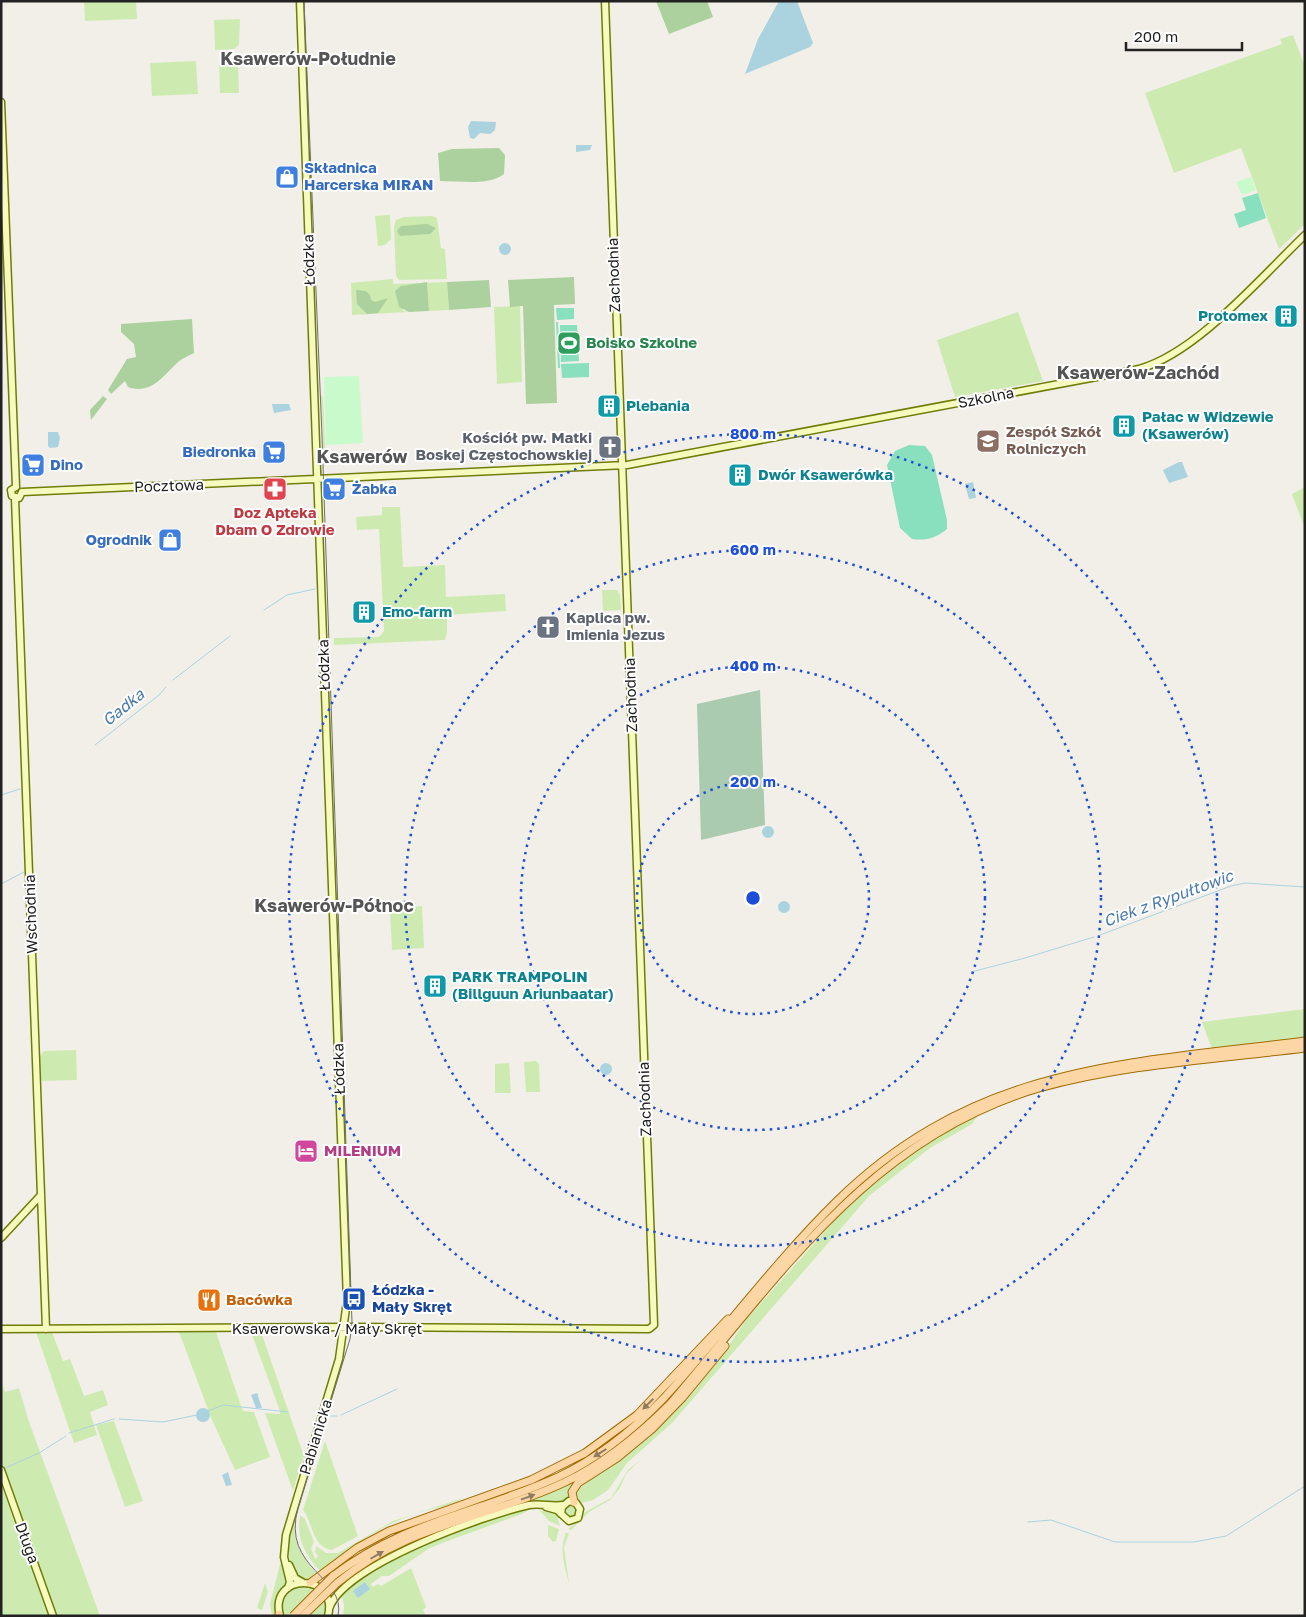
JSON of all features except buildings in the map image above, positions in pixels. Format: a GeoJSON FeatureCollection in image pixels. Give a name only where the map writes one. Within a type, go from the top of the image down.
{"type":"FeatureCollection","features":[{"type":"Feature","properties":{"kind":"main road"},"geometry":{"type":"LineString","coordinates":[[294,1616],[362,1555],[401,1534],[542,1484],[575,1468],[607,1449],[640,1422],[664,1398],[817,1222],[854,1184],[909,1142],[963,1111],[1016,1089],[1078,1072],[1130,1063],[1305,1041]]}},
{"type":"Feature","properties":{"kind":"main road"},"geometry":{"type":"LineString","coordinates":[[303,1616],[335,1579],[372,1558],[406,1541],[562,1484],[612,1455],[670,1404],[815,1234],[857,1191],[913,1148],[966,1116],[1020,1094],[1088,1077],[1305,1048]]}},
{"type":"Feature","properties":{"kind":"main road"},"geometry":{"type":"LineString","coordinates":[[310,1583],[357,1548],[389,1531],[531,1480],[585,1453],[637,1415],[660,1393],[711,1335],[743,1306]]}},
{"type":"Feature","properties":{"kind":"main road"},"geometry":{"type":"LineString","coordinates":[[574,1502],[572,1495],[578,1484],[635,1444],[668,1414],[706,1370],[741,1324],[744,1317]]}},
{"type":"Feature","properties":{"kind":"street","name":"Łódzka"},"geometry":{"type":"LineString","coordinates":[[300,1],[346,1282],[345,1328]]}},
{"type":"Feature","properties":{"kind":"street","name":"Zachodnia"},"geometry":{"type":"LineString","coordinates":[[604,1],[621,465],[632,695],[653,1306],[652,1328]]}},
{"type":"Feature","properties":{"kind":"street"},"geometry":{"type":"LineString","coordinates":[[1,102],[19,490]]}},
{"type":"Feature","properties":{"kind":"street","name":"Szkolna"},"geometry":{"type":"LineString","coordinates":[[317,479],[621,465],[1147,366],[1168,357],[1198,336],[1305,235]]}},
{"type":"Feature","properties":{"kind":"street","name":"Pocztowa"},"geometry":{"type":"LineString","coordinates":[[19,490],[317,479]]}},
{"type":"Feature","properties":{"kind":"street","name":"Wschodnia"},"geometry":{"type":"LineString","coordinates":[[19,490],[11,492],[16,498],[46,1329]]}},
{"type":"Feature","properties":{"kind":"street"},"geometry":{"type":"LineString","coordinates":[[1,1238],[41,1195]]}},
{"type":"Feature","properties":{"kind":"street","name":"Pabianicka"},"geometry":{"type":"LineString","coordinates":[[288,1588],[290,1582],[284,1557],[288,1530],[337,1368],[345,1328]]}},
{"type":"Feature","properties":{"kind":"street","name":"Ksawerowska / Mały Skręt"},"geometry":{"type":"LineString","coordinates":[[1,1329],[652,1328]]}},
{"type":"Feature","properties":{"kind":"street","name":"Długa"},"geometry":{"type":"LineString","coordinates":[[1,1470],[53,1616]]}},
{"type":"Feature","properties":{"kind":"street"},"geometry":{"type":"LineString","coordinates":[[280,1615],[280,1599],[288,1588],[302,1582],[310,1583],[323,1591],[333,1594],[340,1592],[372,1568],[417,1544],[522,1507],[538,1504],[563,1505],[574,1502],[580,1509],[578,1518],[569,1521],[557,1510],[538,1504]]}},
{"type":"Feature","properties":{"kind":"street"},"geometry":{"type":"LineString","coordinates":[[561,1514],[563,1505]]}},
{"type":"Feature","properties":{"kind":"street","name":"Pabianicka"},"geometry":{"type":"LineString","coordinates":[[285,1546],[292,1572],[296,1579],[302,1582]]}},
{"type":"Feature","properties":{"kind":"street"},"geometry":{"type":"LineString","coordinates":[[323,1591],[327,1597],[329,1612]]}},
{"type":"Feature","properties":{"kind":"street"},"geometry":{"type":"LineString","coordinates":[[329,1612],[340,1592]]}},
{"type":"Feature","properties":{"kind":"green space"},"geometry":{"type":"Polygon","coordinates":[[[84,1],[136,1],[137,19],[85,21],[84,1]]]}},
{"type":"Feature","properties":{"kind":"green space"},"geometry":{"type":"Polygon","coordinates":[[[656,1],[707,1],[713,17],[669,34],[656,1]]]}},
{"type":"Feature","properties":{"kind":"green space"},"geometry":{"type":"Polygon","coordinates":[[[240,19],[239,45],[234,49],[215,50],[214,20],[240,19]]]}},
{"type":"Feature","properties":{"kind":"green space"},"geometry":{"type":"Polygon","coordinates":[[[1293,35],[1305,66],[1305,224],[1279,249],[1241,148],[1174,173],[1145,93],[1282,44],[1280,39],[1293,35]]]}},
{"type":"Feature","properties":{"kind":"green space"},"geometry":{"type":"Polygon","coordinates":[[[219,60],[235,60],[238,63],[239,93],[220,93],[219,60]]]}},
{"type":"Feature","properties":{"kind":"green space"},"geometry":{"type":"Polygon","coordinates":[[[196,61],[198,94],[152,96],[150,63],[196,61]]]}},
{"type":"Feature","properties":{"kind":"green space"},"geometry":{"type":"Polygon","coordinates":[[[499,148],[505,155],[504,174],[498,178],[473,182],[440,181],[438,153],[452,149],[499,148]]]}},
{"type":"Feature","properties":{"kind":"green space"},"geometry":{"type":"Polygon","coordinates":[[[1251,177],[1256,190],[1242,195],[1236,182],[1251,177]]]}},
{"type":"Feature","properties":{"kind":"green space"},"geometry":{"type":"Polygon","coordinates":[[[1258,193],[1266,218],[1239,228],[1234,214],[1246,210],[1242,198],[1258,193]]]}},
{"type":"Feature","properties":{"kind":"green space"},"geometry":{"type":"Polygon","coordinates":[[[390,215],[391,239],[385,245],[378,246],[375,216],[390,215]]]}},
{"type":"Feature","properties":{"kind":"green space"},"geometry":{"type":"Polygon","coordinates":[[[432,216],[437,218],[441,248],[445,249],[447,279],[399,280],[396,276],[394,226],[396,220],[404,217],[432,216]]]}},
{"type":"Feature","properties":{"kind":"green space"},"geometry":{"type":"Polygon","coordinates":[[[427,224],[436,228],[430,234],[400,236],[397,231],[401,226],[427,224]]]}},
{"type":"Feature","properties":{"kind":"green space"},"geometry":{"type":"Polygon","coordinates":[[[574,277],[575,304],[554,305],[557,403],[526,404],[523,306],[510,307],[508,280],[574,277]]]}},
{"type":"Feature","properties":{"kind":"green space"},"geometry":{"type":"Polygon","coordinates":[[[393,279],[393,284],[447,282],[449,310],[429,311],[427,283],[401,286],[403,311],[409,312],[352,315],[351,283],[393,279]]]}},
{"type":"Feature","properties":{"kind":"green space"},"geometry":{"type":"Polygon","coordinates":[[[489,280],[491,307],[449,310],[447,282],[489,280]]]}},
{"type":"Feature","properties":{"kind":"green space"},"geometry":{"type":"Polygon","coordinates":[[[427,282],[429,311],[409,312],[399,307],[395,291],[401,286],[427,282]]]}},
{"type":"Feature","properties":{"kind":"green space"},"geometry":{"type":"Polygon","coordinates":[[[356,290],[366,291],[370,295],[371,300],[375,302],[388,298],[378,313],[367,314],[357,304],[356,290]]]}},
{"type":"Feature","properties":{"kind":"green space"},"geometry":{"type":"Polygon","coordinates":[[[520,306],[522,382],[497,384],[494,307],[520,306]]]}},
{"type":"Feature","properties":{"kind":"green space"},"geometry":{"type":"Polygon","coordinates":[[[556,308],[574,308],[574,319],[557,320],[556,308]]]}},
{"type":"Feature","properties":{"kind":"green space"},"geometry":{"type":"Polygon","coordinates":[[[1018,312],[1043,381],[955,397],[937,340],[1018,312]]]}},
{"type":"Feature","properties":{"kind":"green space"},"geometry":{"type":"Polygon","coordinates":[[[192,319],[194,353],[179,362],[150,387],[136,389],[128,387],[125,381],[111,394],[108,390],[127,359],[136,357],[134,344],[121,332],[121,324],[192,319]]]}},
{"type":"Feature","properties":{"kind":"green space"},"geometry":{"type":"Polygon","coordinates":[[[556,322],[558,322],[560,368],[558,368],[556,322]]]}},
{"type":"Feature","properties":{"kind":"green space","name":"Boisko Szkolne"},"geometry":{"type":"Polygon","coordinates":[[[560,325],[577,325],[579,361],[561,362],[560,325]]]}},
{"type":"Feature","properties":{"kind":"green space"},"geometry":{"type":"Polygon","coordinates":[[[589,363],[589,377],[562,378],[561,364],[589,363]]]}},
{"type":"Feature","properties":{"kind":"green space"},"geometry":{"type":"Polygon","coordinates":[[[359,376],[363,443],[326,445],[324,377],[359,376]]]}},
{"type":"Feature","properties":{"kind":"green space"},"geometry":{"type":"Polygon","coordinates":[[[321,395],[323,397],[326,465],[324,466],[321,395]]]}},
{"type":"Feature","properties":{"kind":"green space"},"geometry":{"type":"Polygon","coordinates":[[[103,396],[107,399],[91,420],[90,410],[103,396]]]}},
{"type":"Feature","properties":{"kind":"green space"},"geometry":{"type":"Polygon","coordinates":[[[909,445],[925,446],[932,455],[947,520],[947,529],[935,537],[922,540],[912,539],[900,528],[887,465],[895,451],[909,445]]]}},
{"type":"Feature","properties":{"kind":"green space"},"geometry":{"type":"Polygon","coordinates":[[[1305,487],[1305,529],[1292,494],[1305,487]]]}},
{"type":"Feature","properties":{"kind":"green space"},"geometry":{"type":"Polygon","coordinates":[[[382,507],[400,507],[403,567],[445,565],[446,597],[505,594],[506,611],[447,615],[445,640],[334,645],[334,638],[379,637],[384,631],[379,529],[357,530],[356,517],[382,515],[382,507]]]}},
{"type":"Feature","properties":{"kind":"green space"},"geometry":{"type":"Polygon","coordinates":[[[602,590],[617,590],[620,595],[621,610],[603,611],[602,590]]]}},
{"type":"Feature","properties":{"kind":"green space"},"geometry":{"type":"Polygon","coordinates":[[[760,690],[765,825],[701,840],[697,704],[760,690]]]}},
{"type":"Feature","properties":{"kind":"green space"},"geometry":{"type":"Polygon","coordinates":[[[422,906],[424,948],[392,950],[390,911],[393,908],[422,906]]]}},
{"type":"Feature","properties":{"kind":"green space"},"geometry":{"type":"Polygon","coordinates":[[[1305,1009],[1305,1038],[1212,1049],[1202,1022],[1305,1009]]]}},
{"type":"Feature","properties":{"kind":"green space"},"geometry":{"type":"Polygon","coordinates":[[[76,1050],[77,1080],[40,1081],[40,1056],[44,1051],[76,1050]]]}},
{"type":"Feature","properties":{"kind":"green space"},"geometry":{"type":"Polygon","coordinates":[[[536,1061],[539,1064],[540,1092],[526,1092],[524,1062],[536,1061]]]}},
{"type":"Feature","properties":{"kind":"green space"},"geometry":{"type":"Polygon","coordinates":[[[509,1063],[511,1093],[495,1093],[495,1064],[509,1063]]]}},
{"type":"Feature","properties":{"kind":"green space"},"geometry":{"type":"Polygon","coordinates":[[[978,1115],[972,1124],[930,1148],[869,1196],[672,1423],[627,1463],[608,1490],[593,1500],[581,1503],[577,1501],[575,1492],[579,1488],[627,1455],[676,1410],[718,1361],[747,1319],[857,1195],[916,1149],[978,1115]]]}},
{"type":"Feature","properties":{"kind":"green space"},"geometry":{"type":"Polygon","coordinates":[[[36,1332],[52,1332],[63,1361],[70,1359],[84,1396],[103,1390],[108,1405],[90,1412],[97,1435],[74,1443],[36,1332]]]}},
{"type":"Feature","properties":{"kind":"green space"},"geometry":{"type":"Polygon","coordinates":[[[179,1332],[216,1332],[243,1411],[254,1412],[270,1457],[235,1470],[212,1420],[179,1332]]]}},
{"type":"Feature","properties":{"kind":"green space"},"geometry":{"type":"Polygon","coordinates":[[[251,1332],[261,1332],[304,1456],[293,1491],[265,1413],[280,1414],[280,1411],[251,1332]]]}},
{"type":"Feature","properties":{"kind":"green space"},"geometry":{"type":"Polygon","coordinates":[[[1,1381],[5,1392],[19,1388],[28,1419],[100,1616],[57,1616],[1,1462],[1,1381]]]}},
{"type":"Feature","properties":{"kind":"green space"},"geometry":{"type":"Polygon","coordinates":[[[114,1421],[143,1501],[125,1507],[96,1425],[114,1421]]]}},
{"type":"Feature","properties":{"kind":"green space"},"geometry":{"type":"Polygon","coordinates":[[[325,1441],[358,1536],[332,1550],[320,1544],[303,1510],[325,1441]]]}},
{"type":"Feature","properties":{"kind":"green space"},"geometry":{"type":"Polygon","coordinates":[[[641,1459],[626,1474],[620,1488],[610,1500],[589,1512],[571,1530],[568,1529],[585,1512],[611,1498],[628,1470],[641,1459]]]}},
{"type":"Feature","properties":{"kind":"green space"},"geometry":{"type":"Polygon","coordinates":[[[580,1479],[568,1498],[562,1501],[533,1502],[513,1508],[580,1479]]]}},
{"type":"Feature","properties":{"kind":"green space"},"geometry":{"type":"Polygon","coordinates":[[[1,1485],[49,1616],[1,1616],[1,1485]]]}},
{"type":"Feature","properties":{"kind":"green space"},"geometry":{"type":"Polygon","coordinates":[[[463,1498],[452,1504],[399,1520],[375,1532],[321,1572],[306,1553],[299,1532],[300,1515],[305,1519],[314,1542],[311,1548],[315,1559],[321,1554],[318,1556],[315,1552],[316,1546],[326,1553],[338,1553],[393,1521],[463,1498]]]}},
{"type":"Feature","properties":{"kind":"green space"},"geometry":{"type":"Polygon","coordinates":[[[570,1505],[576,1511],[570,1517],[564,1511],[570,1505]]]}},
{"type":"Feature","properties":{"kind":"green space"},"geometry":{"type":"Polygon","coordinates":[[[534,1507],[522,1514],[428,1549],[389,1576],[382,1576],[371,1584],[373,1587],[378,1584],[381,1586],[411,1568],[426,1607],[423,1610],[426,1616],[343,1616],[344,1605],[341,1594],[386,1565],[409,1552],[458,1531],[534,1507]]]}},
{"type":"Feature","properties":{"kind":"green space"},"geometry":{"type":"Polygon","coordinates":[[[540,1511],[556,1513],[560,1526],[549,1521],[540,1511]]]}},
{"type":"Feature","properties":{"kind":"green space"},"geometry":{"type":"Polygon","coordinates":[[[295,1514],[295,1532],[299,1548],[302,1555],[318,1575],[311,1580],[297,1578],[290,1562],[288,1546],[295,1514]]]}},
{"type":"Feature","properties":{"kind":"green space"},"geometry":{"type":"Polygon","coordinates":[[[548,1525],[559,1529],[556,1541],[553,1542],[548,1536],[548,1525]]]}},
{"type":"Feature","properties":{"kind":"green space"},"geometry":{"type":"Polygon","coordinates":[[[566,1532],[569,1534],[564,1547],[569,1583],[563,1551],[566,1532]]]}},
{"type":"Feature","properties":{"kind":"green space"},"geometry":{"type":"Polygon","coordinates":[[[280,1564],[283,1564],[289,1581],[277,1601],[277,1616],[272,1616],[270,1604],[280,1564]]]}},
{"type":"Feature","properties":{"kind":"green space"},"geometry":{"type":"Polygon","coordinates":[[[265,1583],[268,1592],[262,1610],[257,1608],[265,1583]]]}},
{"type":"Feature","properties":{"kind":"green space"},"geometry":{"type":"Polygon","coordinates":[[[311,1586],[323,1598],[325,1616],[283,1616],[283,1601],[288,1592],[292,1589],[311,1586]]]}},
{"type":"Feature","properties":{"kind":"water"},"geometry":{"type":"Polygon","coordinates":[[[779,1],[797,1],[813,43],[810,47],[745,74],[758,39],[779,1]]]}},
{"type":"Feature","properties":{"kind":"water"},"geometry":{"type":"Polygon","coordinates":[[[471,121],[496,122],[495,130],[490,134],[480,133],[474,139],[470,138],[468,127],[471,121]]]}},
{"type":"Feature","properties":{"kind":"water"},"geometry":{"type":"Polygon","coordinates":[[[576,145],[592,145],[590,150],[576,152],[576,145]]]}},
{"type":"Feature","properties":{"kind":"water"},"geometry":{"type":"Polygon","coordinates":[[[507,243],[510,244],[510,254],[503,255],[500,254],[499,247],[500,244],[507,243]]]}},
{"type":"Feature","properties":{"kind":"water"},"geometry":{"type":"Polygon","coordinates":[[[272,404],[289,404],[291,410],[274,413],[272,404]]]}},
{"type":"Feature","properties":{"kind":"water"},"geometry":{"type":"Polygon","coordinates":[[[48,432],[58,432],[60,438],[58,447],[50,448],[48,446],[48,432]]]}},
{"type":"Feature","properties":{"kind":"water"},"geometry":{"type":"Polygon","coordinates":[[[1182,462],[1188,477],[1169,483],[1163,470],[1182,462]]]}},
{"type":"Feature","properties":{"kind":"water"},"geometry":{"type":"Polygon","coordinates":[[[973,482],[976,498],[969,499],[965,484],[973,482]]]}},
{"type":"Feature","properties":{"kind":"water"},"geometry":{"type":"Polygon","coordinates":[[[766,826],[770,826],[774,832],[770,838],[766,838],[762,834],[762,830],[766,826]]]}},
{"type":"Feature","properties":{"kind":"water"},"geometry":{"type":"Polygon","coordinates":[[[782,901],[786,901],[790,907],[786,913],[782,913],[778,909],[778,905],[782,901]]]}},
{"type":"Feature","properties":{"kind":"water"},"geometry":{"type":"Polygon","coordinates":[[[608,1063],[611,1064],[611,1074],[604,1075],[601,1074],[600,1067],[601,1064],[608,1063]]]}},
{"type":"Feature","properties":{"kind":"water"},"geometry":{"type":"Polygon","coordinates":[[[257,1393],[262,1408],[256,1408],[251,1395],[257,1393]]]}},
{"type":"Feature","properties":{"kind":"water"},"geometry":{"type":"Polygon","coordinates":[[[203,1408],[208,1410],[210,1415],[208,1420],[203,1422],[198,1420],[196,1415],[198,1410],[203,1408]]]}},
{"type":"Feature","properties":{"kind":"water"},"geometry":{"type":"Polygon","coordinates":[[[228,1472],[232,1485],[226,1486],[222,1475],[228,1472]]]}},
{"type":"Feature","properties":{"kind":"water"},"geometry":{"type":"Polygon","coordinates":[[[365,1582],[370,1589],[358,1598],[353,1591],[365,1582]]]}},
{"type":"Feature","properties":{"kind":"waterway","name":"Gadka"},"geometry":{"type":"LineString","coordinates":[[264,610],[287,595],[315,589]]}},
{"type":"Feature","properties":{"kind":"waterway","name":"Gadka"},"geometry":{"type":"LineString","coordinates":[[173,680],[230,636]]}},
{"type":"Feature","properties":{"kind":"waterway","name":"Gadka"},"geometry":{"type":"LineString","coordinates":[[95,745],[159,695],[166,687]]}},
{"type":"Feature","properties":{"kind":"waterway","name":"Gadka"},"geometry":{"type":"LineString","coordinates":[[1,795],[20,789]]}},
{"type":"Feature","properties":{"kind":"waterway"},"geometry":{"type":"LineString","coordinates":[[1,884],[24,872]]}},
{"type":"Feature","properties":{"kind":"waterway","name":"Ciek z Rypułtowic"},"geometry":{"type":"LineString","coordinates":[[1100,935],[1231,886],[1245,883],[1305,887]]}},
{"type":"Feature","properties":{"kind":"waterway","name":"Ciek z Rypułtowic"},"geometry":{"type":"LineString","coordinates":[[971,972],[1094,937]]}},
{"type":"Feature","properties":{"kind":"waterway"},"geometry":{"type":"LineString","coordinates":[[341,1415],[397,1389]]}},
{"type":"Feature","properties":{"kind":"waterway"},"geometry":{"type":"LineString","coordinates":[[208,1411],[223,1405],[288,1412]]}},
{"type":"Feature","properties":{"kind":"waterway"},"geometry":{"type":"LineString","coordinates":[[119,1419],[163,1422],[197,1415]]}},
{"type":"Feature","properties":{"kind":"waterway"},"geometry":{"type":"LineString","coordinates":[[331,1416],[337,1416]]}},
{"type":"Feature","properties":{"kind":"waterway"},"geometry":{"type":"LineString","coordinates":[[69,1433],[114,1419]]}},
{"type":"Feature","properties":{"kind":"waterway"},"geometry":{"type":"LineString","coordinates":[[5,1468],[39,1453],[66,1436]]}},
{"type":"Feature","properties":{"kind":"waterway"},"geometry":{"type":"LineString","coordinates":[[1028,1522],[1051,1520],[1115,1542],[1194,1542],[1226,1536],[1305,1486]]}},
{"type":"Feature","properties":{"kind":"tram line"},"geometry":{"type":"LineString","coordinates":[[304,1],[322,436],[352,1323],[350,1339],[298,1508],[295,1529],[298,1545],[306,1559],[333,1591],[338,1602],[338,1616]]}},
{"type":"Feature","properties":{"kind":"place","name":"Składnica Harcerska MIRAN"},"geometry":{"type":"Point","coordinates":[287,177]}},
{"type":"Feature","properties":{"kind":"place","name":"Protomex"},"geometry":{"type":"Point","coordinates":[1286,316]}},
{"type":"Feature","properties":{"kind":"place","name":"Boisko Szkolne"},"geometry":{"type":"Point","coordinates":[569,343]}},
{"type":"Feature","properties":{"kind":"place","name":"Plebania"},"geometry":{"type":"Point","coordinates":[609,406]}},
{"type":"Feature","properties":{"kind":"place","name":"Pałac w Widzewie (Ksawerów)"},"geometry":{"type":"Point","coordinates":[1124,426]}},
{"type":"Feature","properties":{"kind":"place","name":"Zespół Szkół Rolniczych"},"geometry":{"type":"Point","coordinates":[988,441]}},
{"type":"Feature","properties":{"kind":"place","name":"Kościół pw. Matki Boskej Częstochowskiej"},"geometry":{"type":"Point","coordinates":[610,447]}},
{"type":"Feature","properties":{"kind":"place","name":"Biedronka"},"geometry":{"type":"Point","coordinates":[274,452]}},
{"type":"Feature","properties":{"kind":"place","name":"Dino"},"geometry":{"type":"Point","coordinates":[33,465]}},
{"type":"Feature","properties":{"kind":"place","name":"Dwór Ksawerówka"},"geometry":{"type":"Point","coordinates":[740,475]}},
{"type":"Feature","properties":{"kind":"place","name":"Doz Apteka Dbam O Zdrowie"},"geometry":{"type":"Point","coordinates":[275,489]}},
{"type":"Feature","properties":{"kind":"place","name":"Żabka"},"geometry":{"type":"Point","coordinates":[334,489]}},
{"type":"Feature","properties":{"kind":"place","name":"Ogrodnik"},"geometry":{"type":"Point","coordinates":[170,540]}},
{"type":"Feature","properties":{"kind":"place","name":"Emo-farm"},"geometry":{"type":"Point","coordinates":[364,612]}},
{"type":"Feature","properties":{"kind":"place","name":"Kaplica pw. Imienia Jezus"},"geometry":{"type":"Point","coordinates":[548,627]}},
{"type":"Feature","properties":{"kind":"place","name":"PARK TRAMPOLIN (Billguun Ariunbaatar)"},"geometry":{"type":"Point","coordinates":[435,986]}},
{"type":"Feature","properties":{"kind":"place","name":"MILENIUM"},"geometry":{"type":"Point","coordinates":[306,1151]}},
{"type":"Feature","properties":{"kind":"place","name":"Łódzka - Mały Skręt"},"geometry":{"type":"Point","coordinates":[354,1299]}},
{"type":"Feature","properties":{"kind":"place","name":"Bacówka"},"geometry":{"type":"Point","coordinates":[209,1300]}},
{"type":"Feature","properties":{"kind":"district","name":"Ksawerów-Południe"},"geometry":{"type":"Point","coordinates":[308,59]}},
{"type":"Feature","properties":{"kind":"district","name":"Ksawerów-Zachód"},"geometry":{"type":"Point","coordinates":[1138,373]}},
{"type":"Feature","properties":{"kind":"district","name":"Ksawerów"},"geometry":{"type":"Point","coordinates":[362,457]}},
{"type":"Feature","properties":{"kind":"district","name":"Ksawerów-Północ"},"geometry":{"type":"Point","coordinates":[334,906]}}]}
